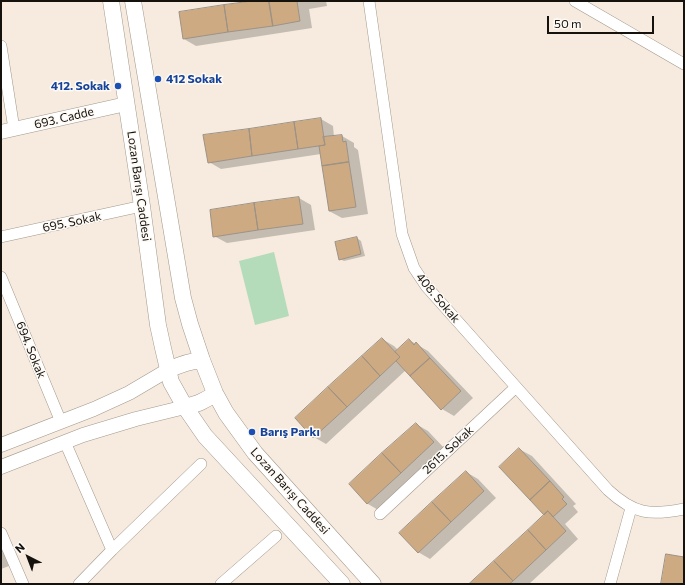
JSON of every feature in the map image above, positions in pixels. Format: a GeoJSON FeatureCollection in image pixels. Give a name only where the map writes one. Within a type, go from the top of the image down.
{"type":"FeatureCollection","features":[{"type":"Feature","properties":{"kind":"main road","name":"Lozan Barışı Caddesi"},"geometry":{"type":"LineString","coordinates":[[111,1],[158,324],[168,370],[176,392],[205,436],[342,584]]}},
{"type":"Feature","properties":{"kind":"main road","name":"Lozan Barışı Caddesi"},"geometry":{"type":"LineString","coordinates":[[133,1],[183,298],[202,360],[215,393],[226,413],[255,453],[373,584]]}},
{"type":"Feature","properties":{"kind":"main road"},"geometry":{"type":"LineString","coordinates":[[168,370],[181,364],[202,360]]}},
{"type":"Feature","properties":{"kind":"main road"},"geometry":{"type":"LineString","coordinates":[[185,407],[195,405],[215,393]]}},
{"type":"Feature","properties":{"kind":"street","name":"408. Sokak"},"geometry":{"type":"LineString","coordinates":[[369,1],[402,234],[407,252],[414,268],[426,286],[608,490],[620,501],[631,508]]}},
{"type":"Feature","properties":{"kind":"street"},"geometry":{"type":"LineString","coordinates":[[575,1],[684,64]]}},
{"type":"Feature","properties":{"kind":"street"},"geometry":{"type":"LineString","coordinates":[[1,46],[8,130]]}},
{"type":"Feature","properties":{"kind":"street","name":"693. Cadde"},"geometry":{"type":"LineString","coordinates":[[8,130],[126,104]]}},
{"type":"Feature","properties":{"kind":"street","name":"695. Sokak"},"geometry":{"type":"LineString","coordinates":[[1,237],[142,206]]}},
{"type":"Feature","properties":{"kind":"street","name":"694. Sokak"},"geometry":{"type":"LineString","coordinates":[[1,278],[60,422]]}},
{"type":"Feature","properties":{"kind":"street"},"geometry":{"type":"LineString","coordinates":[[1,445],[128,393],[168,370]]}},
{"type":"Feature","properties":{"kind":"street","name":"2615. Sokak"},"geometry":{"type":"LineString","coordinates":[[380,514],[516,387]]}},
{"type":"Feature","properties":{"kind":"street"},"geometry":{"type":"LineString","coordinates":[[1,467],[83,435],[136,419],[185,407]]}},
{"type":"Feature","properties":{"kind":"street"},"geometry":{"type":"LineString","coordinates":[[65,442],[112,550]]}},
{"type":"Feature","properties":{"kind":"street"},"geometry":{"type":"LineString","coordinates":[[79,584],[201,464]]}},
{"type":"Feature","properties":{"kind":"street"},"geometry":{"type":"LineString","coordinates":[[610,584],[631,508],[647,512],[666,513],[684,509]]}},
{"type":"Feature","properties":{"kind":"street"},"geometry":{"type":"LineString","coordinates":[[1,533],[23,584]]}},
{"type":"Feature","properties":{"kind":"street"},"geometry":{"type":"LineString","coordinates":[[221,584],[276,536]]}},
{"type":"Feature","properties":{"kind":"green space"},"geometry":{"type":"Polygon","coordinates":[[[274,252],[289,316],[255,325],[239,261],[274,252]]]}},
{"type":"Feature","properties":{"kind":"building"},"geometry":{"type":"Polygon","coordinates":[[[252,1],[269,1],[273,26],[228,32],[224,5],[252,1]]]}},
{"type":"Feature","properties":{"kind":"building"},"geometry":{"type":"Polygon","coordinates":[[[269,1],[297,1],[300,21],[273,26],[269,1]]]}},
{"type":"Feature","properties":{"kind":"building"},"geometry":{"type":"Polygon","coordinates":[[[224,5],[228,32],[183,39],[179,12],[224,5]]]}},
{"type":"Feature","properties":{"kind":"building"},"geometry":{"type":"Polygon","coordinates":[[[321,118],[325,145],[298,149],[294,122],[321,118]]]}},
{"type":"Feature","properties":{"kind":"building"},"geometry":{"type":"Polygon","coordinates":[[[294,122],[298,149],[252,156],[249,129],[294,122]]]}},
{"type":"Feature","properties":{"kind":"building"},"geometry":{"type":"Polygon","coordinates":[[[249,129],[252,156],[208,163],[203,135],[249,129]]]}},
{"type":"Feature","properties":{"kind":"building"},"geometry":{"type":"Polygon","coordinates":[[[342,135],[343,142],[346,141],[349,162],[322,166],[319,146],[325,145],[323,137],[342,135]]]}},
{"type":"Feature","properties":{"kind":"building"},"geometry":{"type":"Polygon","coordinates":[[[349,162],[356,207],[329,211],[322,166],[349,162]]]}},
{"type":"Feature","properties":{"kind":"building"},"geometry":{"type":"Polygon","coordinates":[[[299,197],[303,224],[258,230],[254,203],[299,197]]]}},
{"type":"Feature","properties":{"kind":"building"},"geometry":{"type":"Polygon","coordinates":[[[254,203],[258,230],[213,237],[210,210],[254,203]]]}},
{"type":"Feature","properties":{"kind":"building"},"geometry":{"type":"Polygon","coordinates":[[[357,237],[361,254],[339,260],[335,242],[357,237]]]}},
{"type":"Feature","properties":{"kind":"building"},"geometry":{"type":"Polygon","coordinates":[[[382,338],[400,357],[380,376],[362,356],[382,338]]]}},
{"type":"Feature","properties":{"kind":"building"},"geometry":{"type":"Polygon","coordinates":[[[409,339],[414,345],[416,342],[430,358],[410,376],[396,361],[400,357],[395,352],[409,339]]]}},
{"type":"Feature","properties":{"kind":"building"},"geometry":{"type":"Polygon","coordinates":[[[362,356],[380,376],[347,407],[328,387],[362,356]]]}},
{"type":"Feature","properties":{"kind":"building"},"geometry":{"type":"Polygon","coordinates":[[[430,358],[461,391],[441,410],[410,376],[430,358]]]}},
{"type":"Feature","properties":{"kind":"building"},"geometry":{"type":"Polygon","coordinates":[[[328,387],[347,407],[313,438],[295,418],[328,387]]]}},
{"type":"Feature","properties":{"kind":"building"},"geometry":{"type":"Polygon","coordinates":[[[416,423],[434,442],[401,473],[382,453],[416,423]]]}},
{"type":"Feature","properties":{"kind":"building"},"geometry":{"type":"Polygon","coordinates":[[[519,448],[550,481],[530,500],[499,467],[519,448]]]}},
{"type":"Feature","properties":{"kind":"building"},"geometry":{"type":"Polygon","coordinates":[[[382,453],[401,473],[367,504],[349,484],[382,453]]]}},
{"type":"Feature","properties":{"kind":"building"},"geometry":{"type":"Polygon","coordinates":[[[466,471],[484,491],[451,522],[432,502],[466,471]]]}},
{"type":"Feature","properties":{"kind":"building"},"geometry":{"type":"Polygon","coordinates":[[[550,481],[564,497],[562,499],[567,504],[553,517],[548,511],[544,515],[530,500],[550,481]]]}},
{"type":"Feature","properties":{"kind":"building"},"geometry":{"type":"Polygon","coordinates":[[[432,502],[451,522],[418,553],[399,533],[432,502]]]}},
{"type":"Feature","properties":{"kind":"building"},"geometry":{"type":"Polygon","coordinates":[[[548,511],[566,531],[546,550],[528,530],[548,511]]]}},
{"type":"Feature","properties":{"kind":"building"},"geometry":{"type":"Polygon","coordinates":[[[528,530],[546,550],[513,581],[494,561],[528,530]]]}},
{"type":"Feature","properties":{"kind":"building"},"geometry":{"type":"Polygon","coordinates":[[[666,554],[684,557],[684,584],[661,584],[666,554]]]}},
{"type":"Feature","properties":{"kind":"building"},"geometry":{"type":"Polygon","coordinates":[[[494,561],[513,581],[509,584],[469,584],[494,561]]]}},
{"type":"Feature","properties":{"kind":"place","name":"412 Sokak"},"geometry":{"type":"Point","coordinates":[158,79]}},
{"type":"Feature","properties":{"kind":"place","name":"412. Sokak"},"geometry":{"type":"Point","coordinates":[118,86]}},
{"type":"Feature","properties":{"kind":"place","name":"Barış Parkı"},"geometry":{"type":"Point","coordinates":[252,432]}}]}
